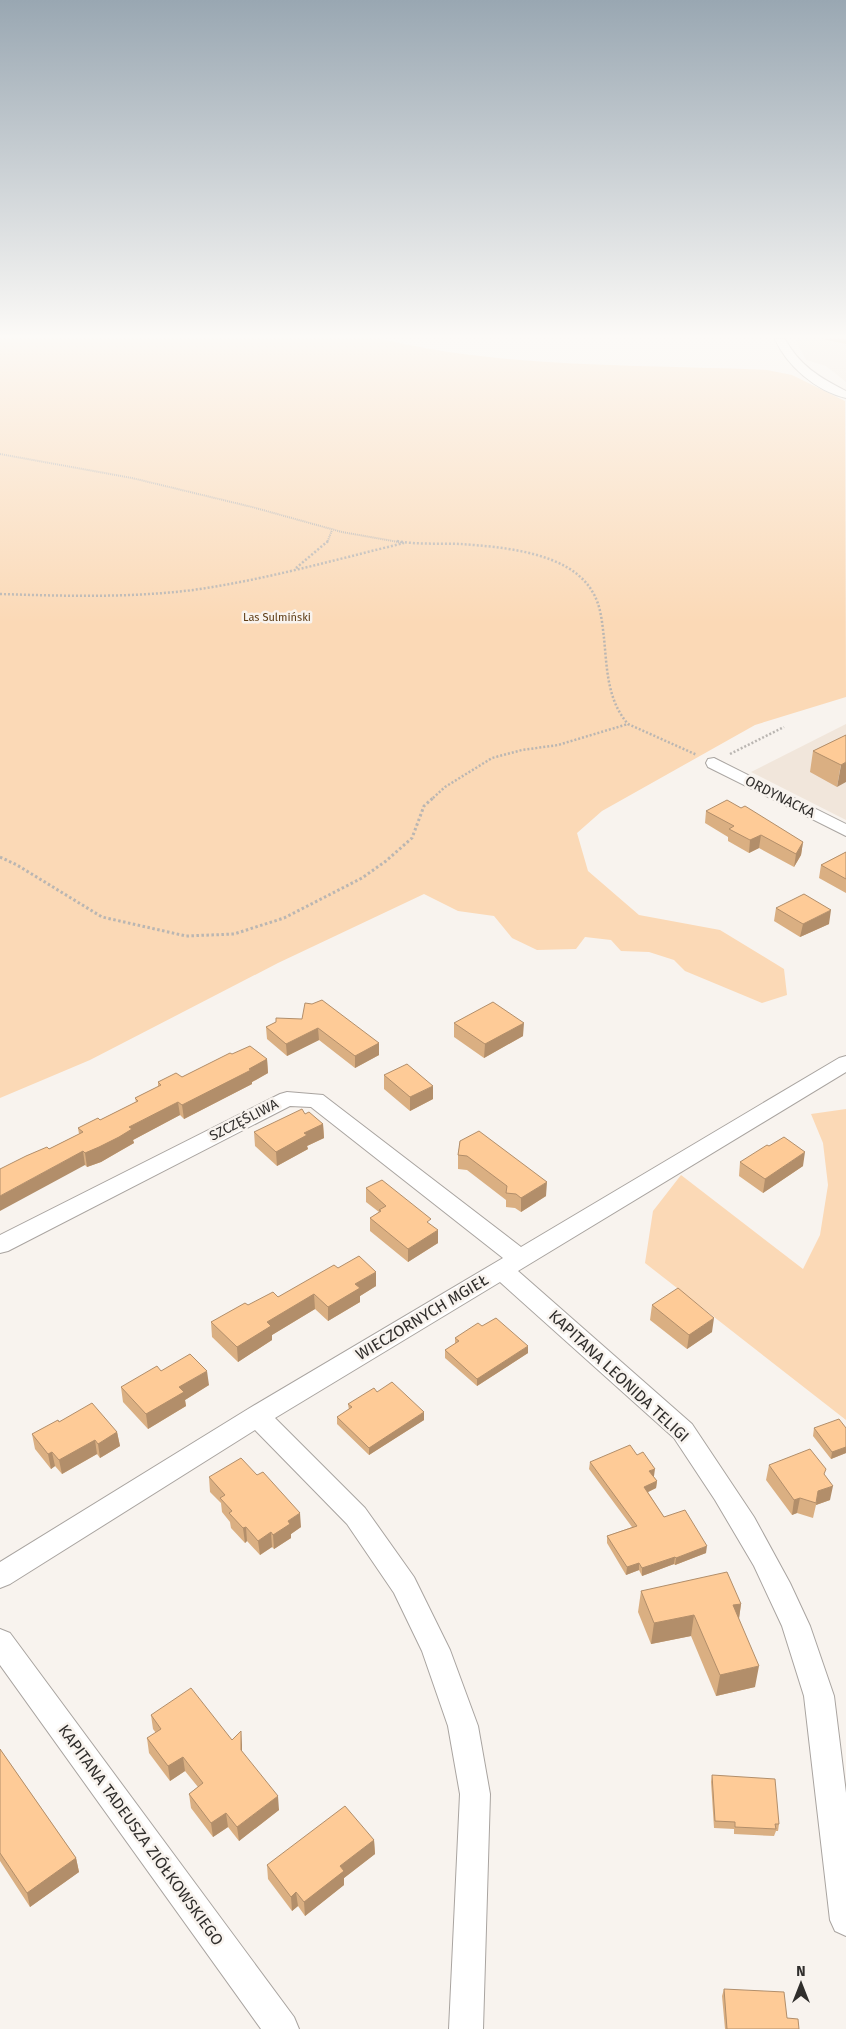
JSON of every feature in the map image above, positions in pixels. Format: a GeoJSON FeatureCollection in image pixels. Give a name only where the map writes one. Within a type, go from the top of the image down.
{"type":"FeatureCollection","features":[{"type":"Feature","properties":{"kind":"street","name":"ORDYNACKA"},"geometry":{"type":"LineString","coordinates":[[714,763],[846,831]]}},
{"type":"Feature","properties":{"kind":"street","name":"WIECZORNYCH MGIEŁ"},"geometry":{"type":"LineString","coordinates":[[0,1576],[257,1416],[846,1063]]}},
{"type":"Feature","properties":{"kind":"street","name":"SZCZĘŚLIWA"},"geometry":{"type":"LineString","coordinates":[[0,1245],[286,1099],[316,1100],[510,1264]]}},
{"type":"Feature","properties":{"kind":"street","name":"KAPITANA LEONIDA TELIGI"},"geometry":{"type":"LineString","coordinates":[[510,1264],[683,1431],[704,1460],[762,1557],[788,1608],[813,1673],[819,1696],[846,1920]]}},
{"type":"Feature","properties":{"kind":"street"},"geometry":{"type":"LineString","coordinates":[[257,1416],[356,1516],[404,1585],[436,1650],[463,1726],[475,1794],[466,2029]]}},
{"type":"Feature","properties":{"kind":"street","name":"KAPITANA TADEUSZA ZIÓŁKOWSKIEGO"},"geometry":{"type":"LineString","coordinates":[[0,1642],[282,2029]]}},
{"type":"Feature","properties":{"kind":"path"},"geometry":{"type":"LineString","coordinates":[[0,454],[132,478],[252,507],[332,530],[406,543],[461,544],[512,549],[554,560],[575,571],[592,590],[600,612],[610,690],[621,716],[628,724],[714,763],[784,727]]}},
{"type":"Feature","properties":{"kind":"path"},"geometry":{"type":"LineString","coordinates":[[296,569],[327,544],[332,530]]}},
{"type":"Feature","properties":{"kind":"path"},"geometry":{"type":"LineString","coordinates":[[0,594],[83,596],[164,593],[245,580],[406,543]]}},
{"type":"Feature","properties":{"kind":"path"},"geometry":{"type":"LineString","coordinates":[[0,857],[17,865],[102,917],[186,936],[234,934],[284,918],[362,878],[386,861],[412,838],[424,806],[445,787],[492,758],[522,750],[558,745],[628,724]]}},
{"type":"Feature","properties":{"kind":"shaded area"},"geometry":{"type":"Polygon","coordinates":[[[846,724],[846,820],[751,772],[846,724]]]}},
{"type":"Feature","properties":{"kind":"green space","name":"Las Sulmiński"},"geometry":{"type":"Polygon","coordinates":[[[0,434],[845,434],[846,697],[755,725],[602,811],[577,833],[588,871],[639,915],[720,930],[784,969],[787,995],[762,1003],[685,971],[674,960],[649,952],[621,951],[611,940],[585,937],[576,949],[537,950],[512,938],[494,916],[458,911],[424,894],[278,963],[90,1060],[0,1098],[0,434]]]}},
{"type":"Feature","properties":{"kind":"green space"},"geometry":{"type":"Polygon","coordinates":[[[846,1109],[846,1420],[645,1263],[653,1211],[681,1175],[803,1269],[820,1235],[828,1185],[823,1143],[811,1114],[846,1109]]]}},
{"type":"Feature","properties":{"kind":"building"},"geometry":{"type":"Polygon","coordinates":[[[846,735],[846,762],[841,765],[813,751],[846,735]]]}},
{"type":"Feature","properties":{"kind":"building"},"geometry":{"type":"Polygon","coordinates":[[[727,800],[741,808],[745,806],[803,842],[796,854],[761,835],[750,840],[729,829],[734,826],[706,811],[727,800]]]}},
{"type":"Feature","properties":{"kind":"building"},"geometry":{"type":"Polygon","coordinates":[[[846,852],[846,879],[821,865],[846,852]]]}},
{"type":"Feature","properties":{"kind":"building"},"geometry":{"type":"Polygon","coordinates":[[[804,894],[831,910],[803,924],[776,908],[804,894]]]}},
{"type":"Feature","properties":{"kind":"building"},"geometry":{"type":"Polygon","coordinates":[[[322,1000],[379,1043],[355,1056],[318,1028],[286,1044],[266,1027],[276,1022],[276,1018],[302,1019],[305,1003],[312,1004],[322,1000]]]}},
{"type":"Feature","properties":{"kind":"building"},"geometry":{"type":"Polygon","coordinates":[[[493,1002],[524,1023],[485,1044],[454,1023],[493,1002]]]}},
{"type":"Feature","properties":{"kind":"building"},"geometry":{"type":"Polygon","coordinates":[[[250,1046],[267,1059],[249,1069],[251,1070],[182,1105],[178,1102],[129,1127],[132,1129],[119,1137],[85,1153],[83,1151],[0,1196],[0,1169],[47,1147],[49,1149],[83,1132],[78,1128],[98,1118],[100,1120],[138,1101],[135,1098],[161,1085],[158,1082],[176,1073],[182,1077],[230,1053],[232,1054],[250,1046]]]}},
{"type":"Feature","properties":{"kind":"building"},"geometry":{"type":"Polygon","coordinates":[[[407,1064],[433,1086],[410,1097],[384,1075],[407,1064]]]}},
{"type":"Feature","properties":{"kind":"building"},"geometry":{"type":"Polygon","coordinates":[[[302,1109],[305,1114],[309,1112],[323,1124],[304,1133],[307,1135],[276,1152],[254,1132],[302,1109]]]}},
{"type":"Feature","properties":{"kind":"building"},"geometry":{"type":"Polygon","coordinates":[[[479,1131],[547,1182],[521,1198],[516,1194],[506,1193],[507,1186],[467,1156],[458,1155],[460,1141],[479,1131]]]}},
{"type":"Feature","properties":{"kind":"building"},"geometry":{"type":"Polygon","coordinates":[[[784,1137],[805,1152],[765,1179],[740,1162],[767,1145],[769,1146],[784,1137]]]}},
{"type":"Feature","properties":{"kind":"building"},"geometry":{"type":"Polygon","coordinates":[[[382,1180],[431,1219],[427,1222],[438,1230],[408,1249],[370,1218],[386,1206],[366,1188],[382,1180]]]}},
{"type":"Feature","properties":{"kind":"building"},"geometry":{"type":"Polygon","coordinates":[[[359,1256],[376,1272],[355,1284],[360,1288],[328,1307],[314,1294],[267,1322],[271,1326],[237,1347],[211,1322],[245,1303],[248,1305],[273,1292],[278,1297],[334,1265],[338,1268],[359,1256]]]}},
{"type":"Feature","properties":{"kind":"building"},"geometry":{"type":"Polygon","coordinates":[[[678,1288],[714,1318],[689,1335],[652,1305],[678,1288]]]}},
{"type":"Feature","properties":{"kind":"building"},"geometry":{"type":"Polygon","coordinates":[[[496,1318],[528,1346],[477,1379],[445,1350],[459,1341],[455,1338],[478,1323],[482,1326],[496,1318]]]}},
{"type":"Feature","properties":{"kind":"building"},"geometry":{"type":"Polygon","coordinates":[[[190,1354],[207,1371],[179,1387],[184,1392],[146,1414],[121,1387],[157,1366],[161,1371],[190,1354]]]}},
{"type":"Feature","properties":{"kind":"building"},"geometry":{"type":"Polygon","coordinates":[[[392,1382],[424,1412],[369,1448],[337,1417],[352,1407],[348,1404],[374,1388],[377,1392],[392,1382]]]}},
{"type":"Feature","properties":{"kind":"building"},"geometry":{"type":"Polygon","coordinates":[[[92,1403],[117,1432],[98,1444],[95,1440],[59,1460],[52,1452],[48,1454],[32,1434],[58,1420],[59,1422],[92,1403]]]}},
{"type":"Feature","properties":{"kind":"building"},"geometry":{"type":"Polygon","coordinates":[[[839,1419],[846,1428],[846,1447],[832,1452],[814,1428],[839,1419]]]}},
{"type":"Feature","properties":{"kind":"building"},"geometry":{"type":"Polygon","coordinates":[[[630,1445],[637,1455],[643,1452],[655,1469],[649,1471],[657,1481],[644,1487],[664,1517],[685,1510],[707,1546],[642,1568],[639,1563],[627,1567],[607,1536],[637,1526],[590,1462],[630,1445]]]}},
{"type":"Feature","properties":{"kind":"building"},"geometry":{"type":"Polygon","coordinates":[[[810,1449],[826,1469],[824,1474],[833,1486],[818,1491],[816,1503],[800,1498],[794,1500],[769,1465],[810,1449]]]}},
{"type":"Feature","properties":{"kind":"building"},"geometry":{"type":"Polygon","coordinates":[[[241,1458],[257,1475],[263,1472],[300,1513],[288,1521],[290,1524],[273,1535],[271,1532],[258,1541],[246,1527],[243,1528],[229,1513],[232,1511],[220,1498],[225,1495],[209,1477],[241,1458]]]}},
{"type":"Feature","properties":{"kind":"building"},"geometry":{"type":"Polygon","coordinates":[[[727,1572],[741,1604],[733,1605],[759,1666],[720,1675],[694,1615],[654,1623],[641,1591],[727,1572]]]}},
{"type":"Feature","properties":{"kind":"building"},"geometry":{"type":"Polygon","coordinates":[[[191,1688],[232,1740],[241,1731],[241,1750],[278,1796],[237,1827],[226,1813],[211,1823],[189,1794],[203,1783],[183,1757],[168,1766],[147,1738],[161,1729],[151,1715],[191,1688]]]}},
{"type":"Feature","properties":{"kind":"building"},"geometry":{"type":"Polygon","coordinates":[[[0,1749],[76,1858],[27,1893],[0,1853],[0,1749]]]}},
{"type":"Feature","properties":{"kind":"building"},"geometry":{"type":"Polygon","coordinates":[[[712,1775],[775,1779],[779,1824],[775,1824],[776,1829],[735,1827],[735,1822],[715,1821],[712,1775]]]}},
{"type":"Feature","properties":{"kind":"building"},"geometry":{"type":"Polygon","coordinates":[[[345,1806],[374,1840],[340,1866],[344,1871],[304,1902],[296,1892],[291,1897],[267,1865],[345,1806]]]}},
{"type":"Feature","properties":{"kind":"building"},"geometry":{"type":"Polygon","coordinates":[[[724,1989],[784,1992],[787,2018],[798,2019],[799,2029],[727,2029],[724,1989]]]}}]}
